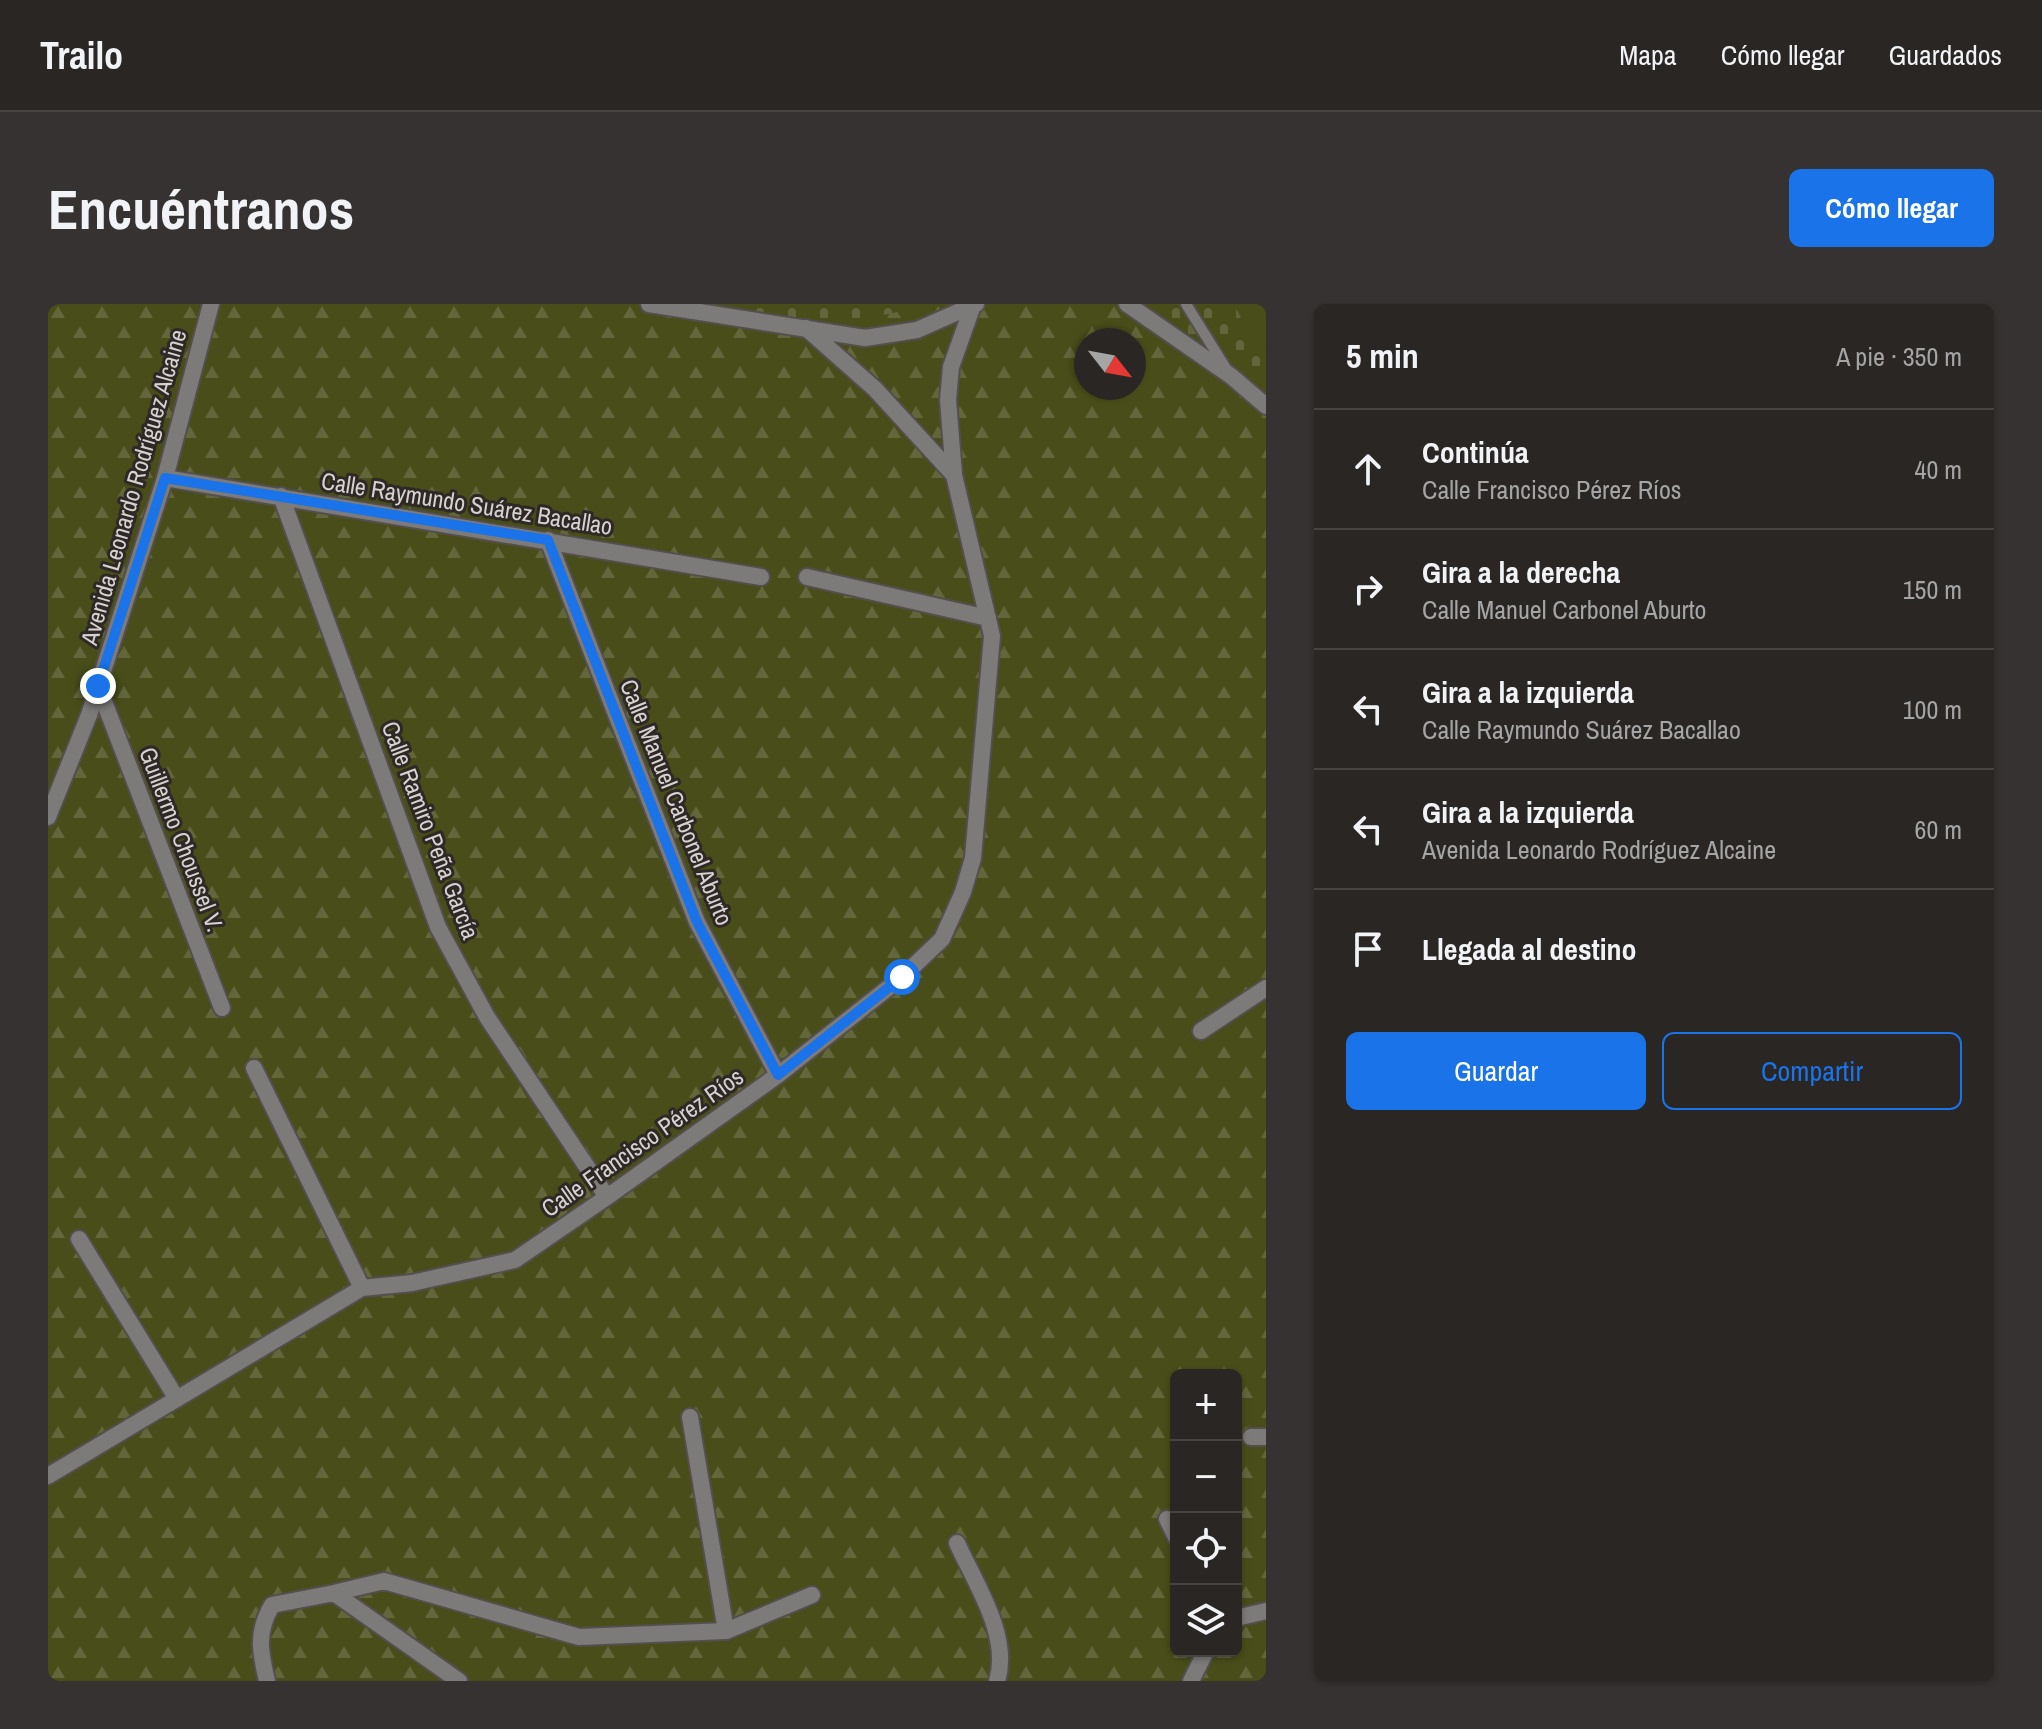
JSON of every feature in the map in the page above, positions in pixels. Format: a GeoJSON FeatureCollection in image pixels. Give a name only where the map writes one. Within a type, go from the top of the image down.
{"type":"FeatureCollection","features":[{"type":"Feature","properties":{"kind":"street","name":"Avenida Leonardo Rodríguez Alcaine"},"geometry":{"type":"LineString","coordinates":[[48,817],[98,686],[165,478],[211,304]]}},
{"type":"Feature","properties":{"kind":"street"},"geometry":{"type":"LineString","coordinates":[[649,304],[865,338],[917,330],[974,305]]}},
{"type":"Feature","properties":{"kind":"street"},"geometry":{"type":"LineString","coordinates":[[1127,304],[1231,376],[1266,406]]}},
{"type":"Feature","properties":{"kind":"street","name":"Calle Francisco Pérez Ríos"},"geometry":{"type":"LineString","coordinates":[[48,1476],[362,1288],[412,1283],[515,1260],[778,1075],[902,977],[942,939],[963,892],[973,858],[992,636],[954,475],[948,400],[951,367],[974,305]]}},
{"type":"Feature","properties":{"kind":"street","name":"Calle Francisco Pérez Ríos"},"geometry":{"type":"LineString","coordinates":[[806,328],[875,389],[954,475]]}},
{"type":"Feature","properties":{"kind":"street","name":"Calle Raymundo Suárez Bacallao"},"geometry":{"type":"LineString","coordinates":[[165,478],[761,577]]}},
{"type":"Feature","properties":{"kind":"street","name":"Calle Ramiro Peña García"},"geometry":{"type":"LineString","coordinates":[[281,496],[438,927],[487,1017],[607,1197]]}},
{"type":"Feature","properties":{"kind":"street","name":"Calle Manuel Carbonel Aburto"},"geometry":{"type":"LineString","coordinates":[[548,540],[697,922],[778,1075]]}},
{"type":"Feature","properties":{"kind":"street"},"geometry":{"type":"LineString","coordinates":[[807,577],[988,618]]}},
{"type":"Feature","properties":{"kind":"street","name":"Guillermo Choussel V."},"geometry":{"type":"LineString","coordinates":[[98,686],[222,1008]]}},
{"type":"Feature","properties":{"kind":"street"},"geometry":{"type":"LineString","coordinates":[[1201,1031],[1266,988]]}},
{"type":"Feature","properties":{"kind":"street"},"geometry":{"type":"LineString","coordinates":[[254,1068],[362,1288]]}},
{"type":"Feature","properties":{"kind":"street"},"geometry":{"type":"LineString","coordinates":[[79,1239],[177,1399]]}},
{"type":"Feature","properties":{"kind":"street"},"geometry":{"type":"LineString","coordinates":[[690,1417],[726,1631]]}},
{"type":"Feature","properties":{"kind":"street"},"geometry":{"type":"LineString","coordinates":[[1167,1519],[1170,1525]]}},
{"type":"Feature","properties":{"kind":"street"},"geometry":{"type":"LineString","coordinates":[[957,1543],[993,1624],[1000,1648],[997,1681]]}},
{"type":"Feature","properties":{"kind":"street"},"geometry":{"type":"LineString","coordinates":[[267,1681],[258,1644],[261,1624],[272,1605],[384,1581],[579,1637],[726,1631],[812,1595]]}},
{"type":"Feature","properties":{"kind":"street"},"geometry":{"type":"LineString","coordinates":[[334,1593],[459,1681]]}},
{"type":"Feature","properties":{"kind":"street"},"geometry":{"type":"LineString","coordinates":[[1242,1617],[1266,1611]]}},
{"type":"Feature","properties":{"kind":"street"},"geometry":{"type":"LineString","coordinates":[[1191,1681],[1203,1657]]}},
{"type":"Feature","properties":{"kind":"lane"},"geometry":{"type":"LineString","coordinates":[[1186,304],[1231,376]]}},
{"type":"Feature","properties":{"kind":"green space"},"geometry":{"type":"Polygon","coordinates":[[[48,304],[1266,304],[1266,1681],[48,1681],[48,304]]]}},
{"type":"Feature","properties":{"kind":"green space"},"geometry":{"type":"Polygon","coordinates":[[[635,304],[936,304],[806,331],[635,304]]]}},
{"type":"Feature","properties":{"kind":"green space"},"geometry":{"type":"Polygon","coordinates":[[[1120,304],[1266,304],[1266,399],[1120,304]]]}},
{"type":"Feature","properties":{"kind":"green space"},"geometry":{"type":"Polygon","coordinates":[[[1234,304],[1266,304],[1266,347],[1247,330],[1234,304]]]}},
{"type":"Feature","properties":{"kind":"route"},"geometry":{"type":"LineString","coordinates":[[98,686],[165,478],[548,540],[697,922],[778,1075],[902,977]]}}]}
